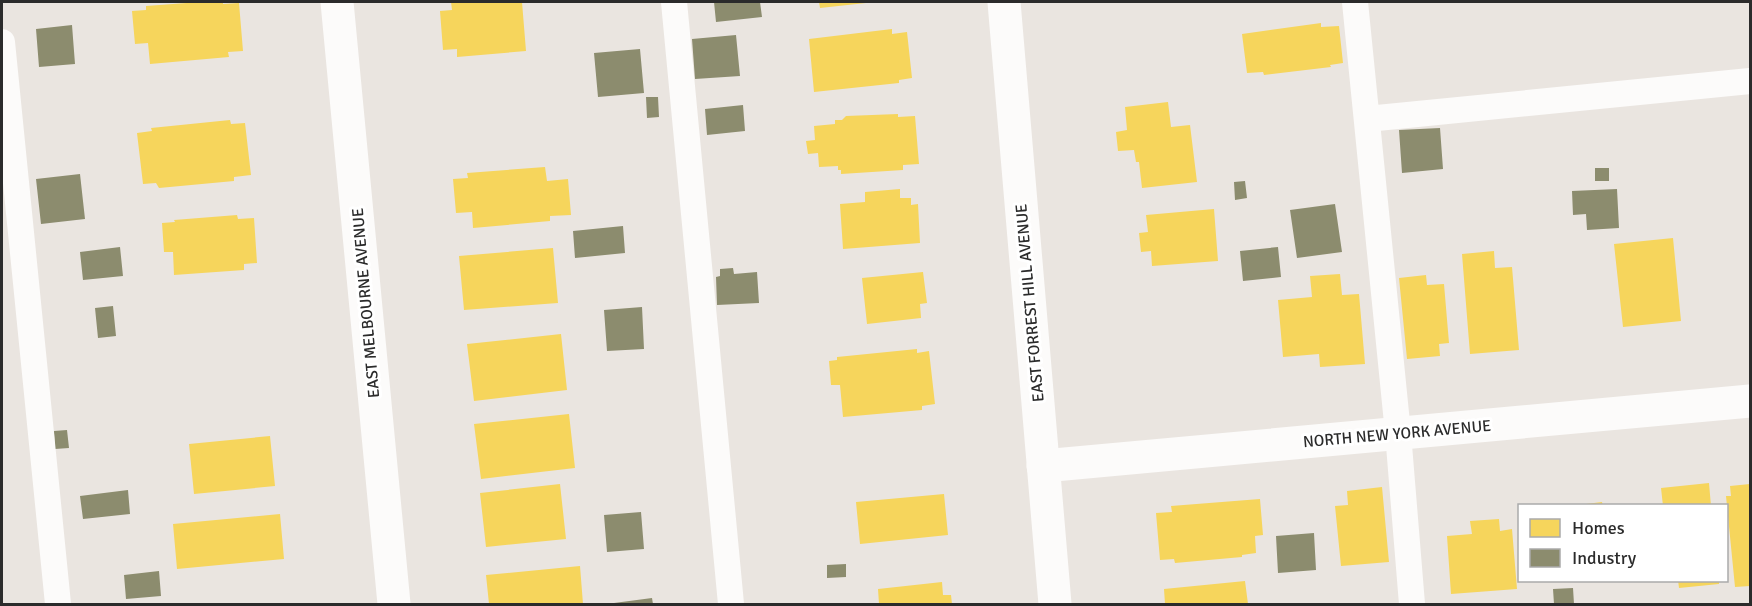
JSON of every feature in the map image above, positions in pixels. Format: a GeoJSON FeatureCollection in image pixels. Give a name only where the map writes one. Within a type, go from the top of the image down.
{"type":"FeatureCollection","features":[{"type":"Feature","properties":{"kind":"street","name":"EAST MELBOURNE AVENUE"},"geometry":{"type":"LineString","coordinates":[[337,2],[394,604]]}},
{"type":"Feature","properties":{"kind":"street","name":"EAST FORREST HILL AVENUE"},"geometry":{"type":"LineString","coordinates":[[1004,2],[1055,604]]}},
{"type":"Feature","properties":{"kind":"street","name":"NORTH NEW YORK AVENUE"},"geometry":{"type":"LineString","coordinates":[[1043,466],[1750,401]]}},
{"type":"Feature","properties":{"kind":"lane"},"geometry":{"type":"LineString","coordinates":[[674,2],[731,604]]}},
{"type":"Feature","properties":{"kind":"lane"},"geometry":{"type":"LineString","coordinates":[[1355,2],[1398,433],[1412,604]]}},
{"type":"Feature","properties":{"kind":"lane"},"geometry":{"type":"LineString","coordinates":[[2,42],[58,604]]}},
{"type":"Feature","properties":{"kind":"lane"},"geometry":{"type":"LineString","coordinates":[[1367,119],[1750,81]]}},
{"type":"Feature","properties":{"kind":"building: Homes"},"geometry":{"type":"Polygon","coordinates":[[[200,2],[239,3],[243,51],[228,52],[229,57],[150,64],[148,43],[135,44],[132,11],[146,10],[146,6],[200,2]]]}},
{"type":"Feature","properties":{"kind":"building: Homes"},"geometry":{"type":"Polygon","coordinates":[[[451,2],[522,2],[526,51],[457,57],[457,49],[443,50],[440,11],[452,10],[451,2]]]}},
{"type":"Feature","properties":{"kind":"building: Homes"},"geometry":{"type":"Polygon","coordinates":[[[819,2],[866,2],[866,3],[820,8],[819,2]]]}},
{"type":"Feature","properties":{"kind":"building: Homes"},"geometry":{"type":"Polygon","coordinates":[[[1321,23],[1321,27],[1339,26],[1343,63],[1330,65],[1331,67],[1264,75],[1263,72],[1247,73],[1242,34],[1321,23]]]}},
{"type":"Feature","properties":{"kind":"building: Homes"},"geometry":{"type":"Polygon","coordinates":[[[892,29],[892,34],[907,32],[912,78],[899,80],[899,83],[814,92],[809,39],[892,29]]]}},
{"type":"Feature","properties":{"kind":"building: Homes"},"geometry":{"type":"Polygon","coordinates":[[[1168,102],[1171,127],[1190,125],[1197,182],[1142,188],[1139,162],[1136,162],[1134,150],[1118,151],[1116,132],[1127,130],[1125,107],[1168,102]]]}},
{"type":"Feature","properties":{"kind":"building: Homes"},"geometry":{"type":"Polygon","coordinates":[[[898,114],[898,117],[915,116],[919,164],[903,165],[903,170],[841,174],[838,166],[819,167],[818,153],[808,154],[806,141],[815,140],[814,126],[835,124],[835,120],[842,120],[846,116],[898,114]]]}},
{"type":"Feature","properties":{"kind":"building: Homes"},"geometry":{"type":"Polygon","coordinates":[[[230,120],[231,124],[245,123],[251,175],[234,177],[234,181],[159,188],[156,183],[143,184],[137,133],[152,131],[151,128],[230,120]]]}},
{"type":"Feature","properties":{"kind":"building: Homes"},"geometry":{"type":"Polygon","coordinates":[[[545,167],[547,181],[568,179],[571,215],[550,216],[550,221],[473,228],[472,212],[456,213],[453,179],[468,178],[467,173],[545,167]]]}},
{"type":"Feature","properties":{"kind":"building: Homes"},"geometry":{"type":"Polygon","coordinates":[[[900,189],[900,198],[911,198],[911,205],[918,204],[920,243],[843,249],[840,204],[865,202],[865,192],[900,189]]]}},
{"type":"Feature","properties":{"kind":"building: Homes"},"geometry":{"type":"Polygon","coordinates":[[[1214,209],[1218,261],[1152,266],[1151,251],[1141,252],[1139,233],[1148,232],[1146,215],[1214,209]]]}},
{"type":"Feature","properties":{"kind":"building: Homes"},"geometry":{"type":"Polygon","coordinates":[[[237,215],[238,219],[254,218],[257,263],[244,264],[244,270],[174,275],[173,252],[164,252],[162,223],[237,215]]]}},
{"type":"Feature","properties":{"kind":"building: Homes"},"geometry":{"type":"Polygon","coordinates":[[[1673,238],[1681,321],[1623,327],[1614,244],[1673,238]]]}},
{"type":"Feature","properties":{"kind":"building: Homes"},"geometry":{"type":"Polygon","coordinates":[[[553,248],[558,303],[464,310],[459,256],[553,248]]]}},
{"type":"Feature","properties":{"kind":"building: Homes"},"geometry":{"type":"Polygon","coordinates":[[[1494,251],[1495,268],[1512,267],[1519,350],[1470,354],[1462,254],[1494,251]]]}},
{"type":"Feature","properties":{"kind":"building: Homes"},"geometry":{"type":"Polygon","coordinates":[[[923,272],[927,303],[920,304],[921,318],[867,324],[862,278],[923,272]]]}},
{"type":"Feature","properties":{"kind":"building: Homes"},"geometry":{"type":"Polygon","coordinates":[[[1340,274],[1342,295],[1359,294],[1365,364],[1320,367],[1319,354],[1283,357],[1278,300],[1312,297],[1310,276],[1340,274]]]}},
{"type":"Feature","properties":{"kind":"building: Homes"},"geometry":{"type":"Polygon","coordinates":[[[1426,275],[1427,285],[1444,284],[1449,343],[1439,344],[1440,356],[1407,359],[1399,278],[1426,275]]]}},
{"type":"Feature","properties":{"kind":"building: Homes"},"geometry":{"type":"Polygon","coordinates":[[[561,334],[567,390],[474,401],[467,344],[561,334]]]}},
{"type":"Feature","properties":{"kind":"building: Homes"},"geometry":{"type":"Polygon","coordinates":[[[917,349],[917,353],[929,351],[935,404],[922,406],[922,410],[843,417],[840,385],[831,385],[829,361],[837,360],[837,357],[917,349]]]}},
{"type":"Feature","properties":{"kind":"building: Homes"},"geometry":{"type":"Polygon","coordinates":[[[569,414],[575,468],[481,479],[474,424],[569,414]]]}},
{"type":"Feature","properties":{"kind":"building: Homes"},"geometry":{"type":"Polygon","coordinates":[[[270,436],[275,486],[194,494],[189,444],[270,436]]]}},
{"type":"Feature","properties":{"kind":"building: Homes"},"geometry":{"type":"Polygon","coordinates":[[[1709,483],[1711,504],[1663,504],[1661,488],[1709,483]]]}},
{"type":"Feature","properties":{"kind":"building: Homes"},"geometry":{"type":"Polygon","coordinates":[[[560,484],[566,539],[486,547],[480,493],[560,484]]]}},
{"type":"Feature","properties":{"kind":"building: Homes"},"geometry":{"type":"Polygon","coordinates":[[[1750,484],[1750,586],[1735,587],[1726,496],[1731,496],[1730,486],[1750,484]]]}},
{"type":"Feature","properties":{"kind":"building: Homes"},"geometry":{"type":"Polygon","coordinates":[[[1382,487],[1389,562],[1341,566],[1335,506],[1348,505],[1347,491],[1382,487]]]}},
{"type":"Feature","properties":{"kind":"building: Homes"},"geometry":{"type":"Polygon","coordinates":[[[944,494],[948,535],[860,544],[856,502],[944,494]]]}},
{"type":"Feature","properties":{"kind":"building: Homes"},"geometry":{"type":"Polygon","coordinates":[[[1260,499],[1263,535],[1255,536],[1256,553],[1242,555],[1242,557],[1175,563],[1174,559],[1160,560],[1156,513],[1172,512],[1171,506],[1260,499]]]}},
{"type":"Feature","properties":{"kind":"building: Homes"},"geometry":{"type":"Polygon","coordinates":[[[280,514],[284,559],[177,569],[173,524],[280,514]]]}},
{"type":"Feature","properties":{"kind":"building: Homes"},"geometry":{"type":"Polygon","coordinates":[[[1499,519],[1500,531],[1512,529],[1517,589],[1451,594],[1447,536],[1472,534],[1470,521],[1499,519]]]}},
{"type":"Feature","properties":{"kind":"building: Homes"},"geometry":{"type":"Polygon","coordinates":[[[580,566],[583,604],[489,604],[486,575],[580,566]]]}},
{"type":"Feature","properties":{"kind":"building: Homes"},"geometry":{"type":"Polygon","coordinates":[[[1245,581],[1248,604],[1165,604],[1164,589],[1245,581]]]}},
{"type":"Feature","properties":{"kind":"building: Homes"},"geometry":{"type":"Polygon","coordinates":[[[942,582],[943,595],[951,595],[952,604],[879,604],[878,589],[942,582]]]}},
{"type":"Feature","properties":{"kind":"building: Homes"},"geometry":{"type":"Polygon","coordinates":[[[1678,582],[1719,582],[1719,584],[1679,588],[1678,582]]]}},
{"type":"Feature","properties":{"kind":"building: Industry"},"geometry":{"type":"Polygon","coordinates":[[[714,2],[760,2],[762,17],[716,22],[714,2]]]}},
{"type":"Feature","properties":{"kind":"building: Industry"},"geometry":{"type":"Polygon","coordinates":[[[72,25],[75,64],[39,67],[36,29],[72,25]]]}},
{"type":"Feature","properties":{"kind":"building: Industry"},"geometry":{"type":"Polygon","coordinates":[[[736,35],[740,76],[695,79],[692,39],[736,35]]]}},
{"type":"Feature","properties":{"kind":"building: Industry"},"geometry":{"type":"Polygon","coordinates":[[[640,49],[644,93],[598,97],[594,53],[640,49]]]}},
{"type":"Feature","properties":{"kind":"building: Industry"},"geometry":{"type":"Polygon","coordinates":[[[646,97],[658,97],[659,117],[647,118],[646,97]]]}},
{"type":"Feature","properties":{"kind":"building: Industry"},"geometry":{"type":"Polygon","coordinates":[[[743,105],[745,131],[707,135],[705,109],[743,105]]]}},
{"type":"Feature","properties":{"kind":"building: Industry"},"geometry":{"type":"Polygon","coordinates":[[[1440,128],[1443,169],[1402,173],[1399,130],[1440,128]]]}},
{"type":"Feature","properties":{"kind":"building: Industry"},"geometry":{"type":"Polygon","coordinates":[[[1595,168],[1609,168],[1609,181],[1595,181],[1595,168]]]}},
{"type":"Feature","properties":{"kind":"building: Industry"},"geometry":{"type":"Polygon","coordinates":[[[80,174],[85,219],[41,224],[36,179],[80,174]]]}},
{"type":"Feature","properties":{"kind":"building: Industry"},"geometry":{"type":"Polygon","coordinates":[[[1245,181],[1247,198],[1235,200],[1234,182],[1245,181]]]}},
{"type":"Feature","properties":{"kind":"building: Industry"},"geometry":{"type":"Polygon","coordinates":[[[1617,189],[1619,228],[1587,230],[1586,214],[1573,215],[1572,191],[1617,189]]]}},
{"type":"Feature","properties":{"kind":"building: Industry"},"geometry":{"type":"Polygon","coordinates":[[[1335,204],[1342,252],[1297,258],[1290,210],[1335,204]]]}},
{"type":"Feature","properties":{"kind":"building: Industry"},"geometry":{"type":"Polygon","coordinates":[[[623,226],[625,253],[575,258],[573,231],[623,226]]]}},
{"type":"Feature","properties":{"kind":"building: Industry"},"geometry":{"type":"Polygon","coordinates":[[[120,247],[123,276],[83,280],[80,252],[120,247]]]}},
{"type":"Feature","properties":{"kind":"building: Industry"},"geometry":{"type":"Polygon","coordinates":[[[1278,247],[1281,277],[1243,281],[1240,251],[1278,247]]]}},
{"type":"Feature","properties":{"kind":"building: Industry"},"geometry":{"type":"Polygon","coordinates":[[[733,268],[734,274],[757,272],[759,303],[717,305],[716,277],[720,276],[720,269],[733,268]]]}},
{"type":"Feature","properties":{"kind":"building: Industry"},"geometry":{"type":"Polygon","coordinates":[[[113,306],[116,336],[98,338],[95,308],[113,306]]]}},
{"type":"Feature","properties":{"kind":"building: Industry"},"geometry":{"type":"Polygon","coordinates":[[[642,307],[644,349],[607,351],[604,310],[642,307]]]}},
{"type":"Feature","properties":{"kind":"building: Industry"},"geometry":{"type":"Polygon","coordinates":[[[67,430],[69,448],[55,449],[54,431],[67,430]]]}},
{"type":"Feature","properties":{"kind":"building: Industry"},"geometry":{"type":"Polygon","coordinates":[[[128,490],[130,514],[83,519],[80,496],[128,490]]]}},
{"type":"Feature","properties":{"kind":"building: Industry"},"geometry":{"type":"Polygon","coordinates":[[[641,512],[644,549],[607,552],[604,515],[641,512]]]}},
{"type":"Feature","properties":{"kind":"building: Industry"},"geometry":{"type":"Polygon","coordinates":[[[1314,533],[1316,570],[1278,573],[1276,536],[1314,533]]]}},
{"type":"Feature","properties":{"kind":"building: Industry"},"geometry":{"type":"Polygon","coordinates":[[[846,564],[846,577],[827,578],[827,565],[846,564]]]}},
{"type":"Feature","properties":{"kind":"building: Industry"},"geometry":{"type":"Polygon","coordinates":[[[159,571],[161,596],[126,599],[124,575],[159,571]]]}},
{"type":"Feature","properties":{"kind":"building: Industry"},"geometry":{"type":"Polygon","coordinates":[[[1573,588],[1574,604],[1554,604],[1553,589],[1573,588]]]}},
{"type":"Feature","properties":{"kind":"building: Industry"},"geometry":{"type":"Polygon","coordinates":[[[652,598],[653,604],[614,604],[614,603],[652,598]]]}}]}
